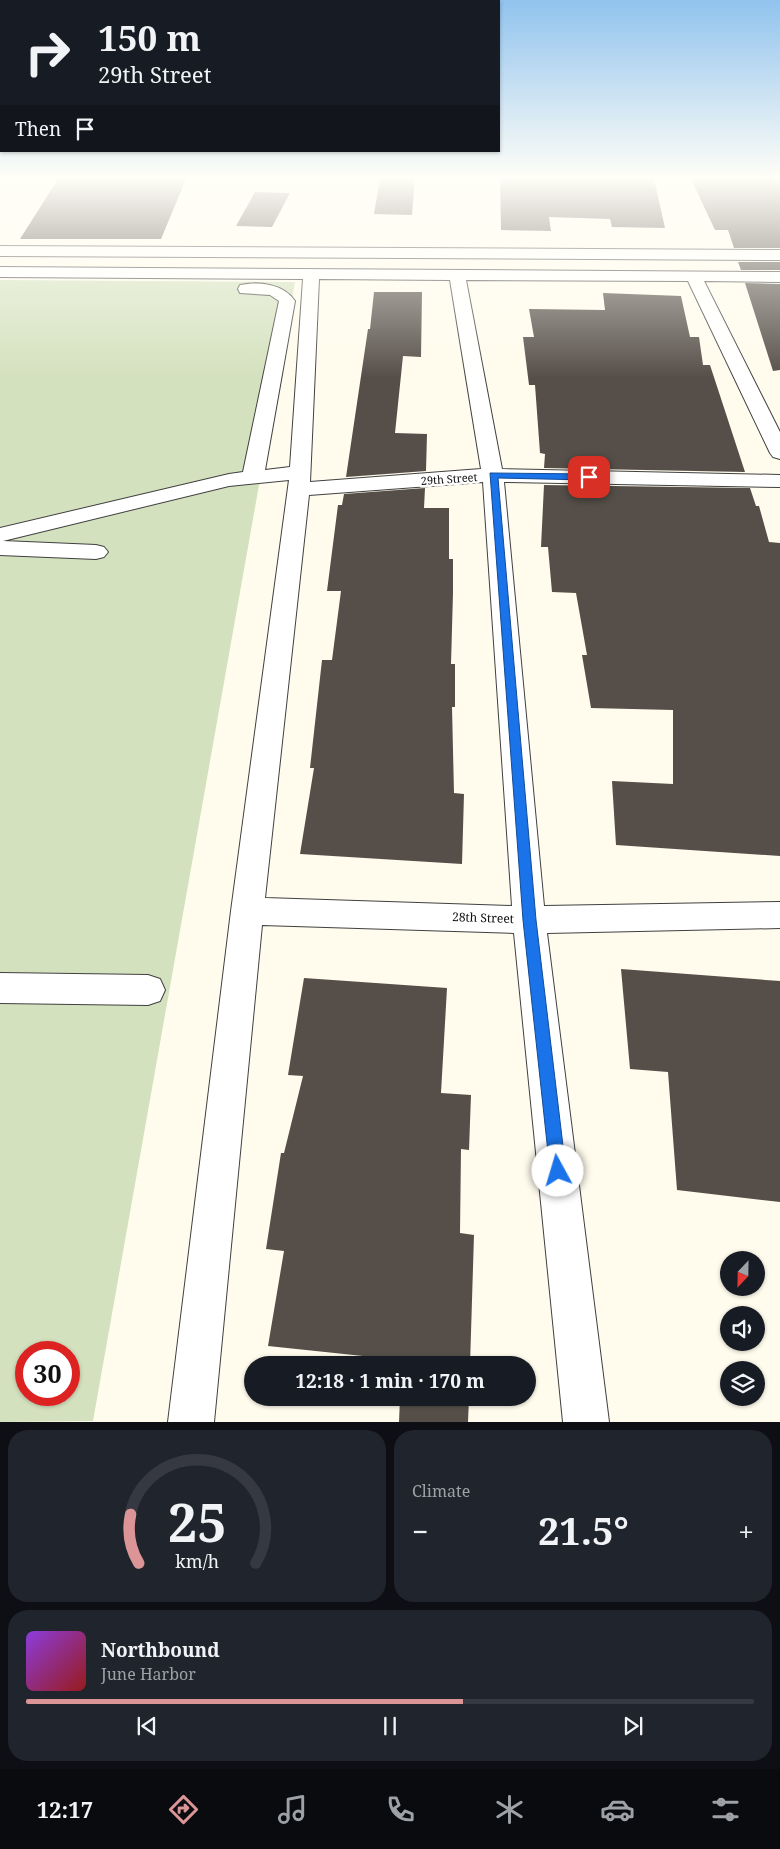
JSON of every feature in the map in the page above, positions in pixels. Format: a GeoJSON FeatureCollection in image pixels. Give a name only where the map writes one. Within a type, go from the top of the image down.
{"type":"FeatureCollection","features":[{"type":"Feature","properties":{"kind":"street"},"geometry":{"type":"LineString","coordinates":[[0,250],[780,255]]}},
{"type":"Feature","properties":{"kind":"street"},"geometry":{"type":"LineString","coordinates":[[0,272],[780,277]]}},
{"type":"Feature","properties":{"kind":"street"},"geometry":{"type":"LineString","coordinates":[[191,1422],[247,911],[300,481],[311,274]]}},
{"type":"Feature","properties":{"kind":"street"},"geometry":{"type":"LineString","coordinates":[[457,276],[493,475],[530,920],[586,1422]]}},
{"type":"Feature","properties":{"kind":"street"},"geometry":{"type":"LineString","coordinates":[[694,277],[780,453]]}},
{"type":"Feature","properties":{"kind":"street"},"geometry":{"type":"LineString","coordinates":[[0,288],[265,290],[284,294],[287,301],[253,478]]}},
{"type":"Feature","properties":{"kind":"street","name":"29th Street"},"geometry":{"type":"LineString","coordinates":[[0,535],[229,480],[253,478],[300,481],[493,475],[780,480]]}},
{"type":"Feature","properties":{"kind":"street"},"geometry":{"type":"LineString","coordinates":[[0,548],[96,552]]}},
{"type":"Feature","properties":{"kind":"street","name":"28th Street"},"geometry":{"type":"LineString","coordinates":[[247,911],[530,920],[780,915]]}},
{"type":"Feature","properties":{"kind":"street"},"geometry":{"type":"LineString","coordinates":[[0,988],[148,990]]}},
{"type":"Feature","properties":{"kind":"green space"},"geometry":{"type":"Polygon","coordinates":[[[0,280],[295,282],[93,1421],[0,1422],[0,280]]]}},
{"type":"Feature","properties":{"kind":"building"},"geometry":{"type":"Polygon","coordinates":[[[733,245],[780,245],[780,248],[734,248],[733,245]]]}},
{"type":"Feature","properties":{"kind":"building"},"geometry":{"type":"Polygon","coordinates":[[[738,262],[780,262],[780,270],[741,270],[738,262]]]}},
{"type":"Feature","properties":{"kind":"building"},"geometry":{"type":"Polygon","coordinates":[[[745,283],[780,284],[780,370],[773,371],[745,283]]]}},
{"type":"Feature","properties":{"kind":"building"},"geometry":{"type":"Polygon","coordinates":[[[374,292],[422,292],[421,357],[403,356],[395,433],[427,434],[426,471],[346,477],[368,329],[370,329],[374,292]]]}},
{"type":"Feature","properties":{"kind":"building"},"geometry":{"type":"Polygon","coordinates":[[[603,293],[681,296],[690,337],[699,337],[703,365],[710,365],[745,472],[544,468],[545,454],[540,453],[535,385],[529,385],[523,337],[534,337],[529,309],[605,310],[603,293]]]}},
{"type":"Feature","properties":{"kind":"building"},"geometry":{"type":"Polygon","coordinates":[[[544,485],[750,488],[756,506],[759,506],[769,542],[780,543],[780,856],[616,845],[612,781],[673,784],[673,710],[591,708],[582,655],[587,655],[576,593],[552,592],[548,547],[541,547],[544,485]]]}},
{"type":"Feature","properties":{"kind":"building"},"geometry":{"type":"Polygon","coordinates":[[[425,488],[424,508],[449,508],[449,559],[453,559],[451,664],[455,664],[455,707],[452,707],[454,793],[464,794],[462,864],[300,854],[314,768],[310,768],[322,660],[332,660],[341,591],[327,591],[338,505],[342,505],[344,494],[425,488]]]}},
{"type":"Feature","properties":{"kind":"building"},"geometry":{"type":"Polygon","coordinates":[[[621,969],[780,981],[780,1202],[677,1190],[668,1072],[630,1069],[621,969]]]}},
{"type":"Feature","properties":{"kind":"building"},"geometry":{"type":"Polygon","coordinates":[[[304,978],[447,988],[441,1093],[471,1095],[469,1150],[461,1149],[460,1233],[474,1235],[470,1356],[363,1356],[268,1346],[284,1251],[266,1249],[281,1153],[284,1153],[303,1076],[288,1075],[304,978]]]}},
{"type":"Feature","properties":{"kind":"building"},"geometry":{"type":"Polygon","coordinates":[[[400,1406],[469,1406],[468,1422],[399,1422],[400,1406]]]}},
{"type":"Feature","properties":{"kind":"route"},"geometry":{"type":"LineString","coordinates":[[558,1171],[530,920],[493,475],[589,477]]}}]}
